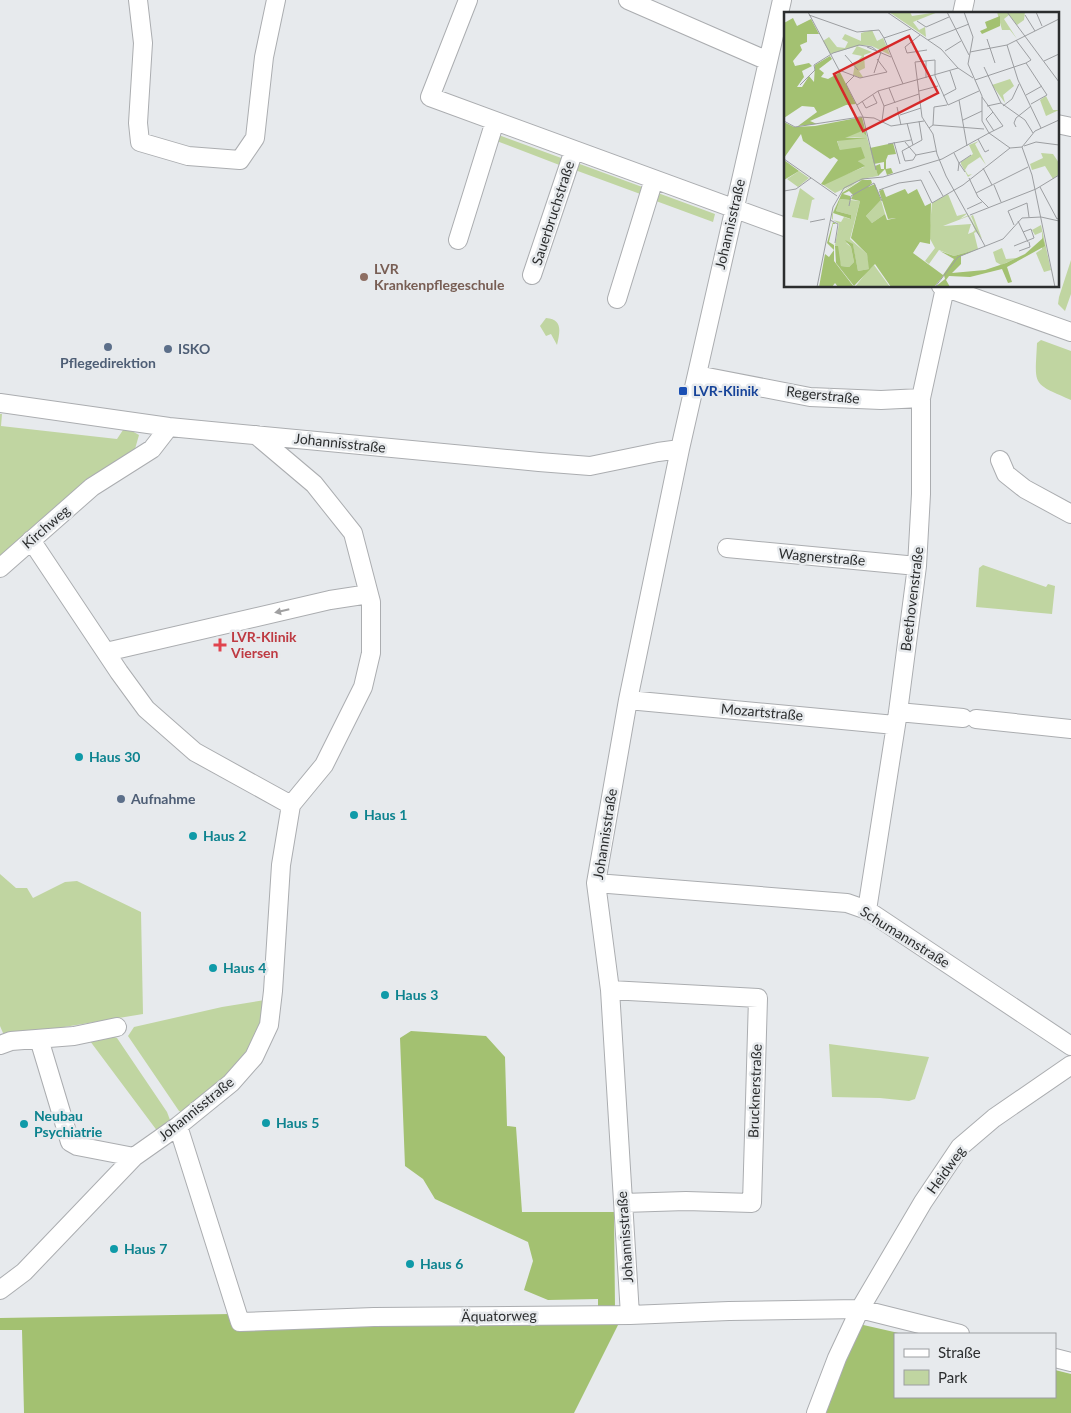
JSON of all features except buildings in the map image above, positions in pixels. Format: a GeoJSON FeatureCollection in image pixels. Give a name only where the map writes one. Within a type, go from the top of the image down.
{"type":"FeatureCollection","features":[{"type":"Feature","properties":{"kind":"street"},"geometry":{"type":"LineString","coordinates":[[138,0],[143,43],[138,123],[140,142],[188,156],[240,160],[255,138],[264,57],[276,0]]}},
{"type":"Feature","properties":{"kind":"street","name":"Sauerbruchstraße"},"geometry":{"type":"LineString","coordinates":[[468,0],[430,97],[784,227]]}},
{"type":"Feature","properties":{"kind":"street"},"geometry":{"type":"LineString","coordinates":[[628,0],[768,61]]}},
{"type":"Feature","properties":{"kind":"street","name":"Johannisstraße"},"geometry":{"type":"LineString","coordinates":[[630,1315],[610,990],[596,883],[628,700],[680,449],[782,0]]}},
{"type":"Feature","properties":{"kind":"street"},"geometry":{"type":"LineString","coordinates":[[458,240],[494,121]]}},
{"type":"Feature","properties":{"kind":"street"},"geometry":{"type":"LineString","coordinates":[[1058,124],[1071,127]]}},
{"type":"Feature","properties":{"kind":"street","name":"Sauerbruchstraße"},"geometry":{"type":"LineString","coordinates":[[532,275],[574,150]]}},
{"type":"Feature","properties":{"kind":"street"},"geometry":{"type":"LineString","coordinates":[[617,299],[654,179]]}},
{"type":"Feature","properties":{"kind":"street","name":"Beethovenstraße"},"geometry":{"type":"LineString","coordinates":[[867,910],[897,718],[917,566],[921,494],[921,398],[943,288]]}},
{"type":"Feature","properties":{"kind":"street"},"geometry":{"type":"LineString","coordinates":[[946,288],[1071,332]]}},
{"type":"Feature","properties":{"kind":"street","name":"Regerstraße"},"geometry":{"type":"LineString","coordinates":[[697,374],[810,397],[880,400],[921,398]]}},
{"type":"Feature","properties":{"kind":"street","name":"Johannisstraße"},"geometry":{"type":"LineString","coordinates":[[0,403],[169,427],[590,466],[680,449]]}},
{"type":"Feature","properties":{"kind":"street","name":"Kirchweg"},"geometry":{"type":"LineString","coordinates":[[0,568],[92,486],[152,449],[169,427]]}},
{"type":"Feature","properties":{"kind":"street"},"geometry":{"type":"LineString","coordinates":[[31,540],[119,672],[146,709],[195,752],[291,805],[324,765],[363,687],[371,653],[371,602],[353,533],[314,484],[256,435]]}},
{"type":"Feature","properties":{"kind":"street"},"geometry":{"type":"LineString","coordinates":[[1000,460],[1006,474],[1025,489],[1071,514]]}},
{"type":"Feature","properties":{"kind":"street","name":"Wagnerstraße"},"geometry":{"type":"LineString","coordinates":[[727,548],[917,566]]}},
{"type":"Feature","properties":{"kind":"street"},"geometry":{"type":"LineString","coordinates":[[106,652],[330,600],[369,594]]}},
{"type":"Feature","properties":{"kind":"street","name":"Mozartstraße"},"geometry":{"type":"LineString","coordinates":[[628,700],[897,718],[970,719],[1071,729]]}},
{"type":"Feature","properties":{"kind":"street","name":"Johannisstraße"},"geometry":{"type":"LineString","coordinates":[[0,1290],[24,1272],[134,1157],[178,1126],[231,1083],[254,1057],[269,1025],[281,865],[291,805]]}},
{"type":"Feature","properties":{"kind":"street","name":"Schumannstraße"},"geometry":{"type":"LineString","coordinates":[[596,883],[847,904],[867,910],[1071,1046]]}},
{"type":"Feature","properties":{"kind":"street","name":"Brucknerstraße"},"geometry":{"type":"LineString","coordinates":[[610,990],[758,998],[752,1203],[623,1202]]}},
{"type":"Feature","properties":{"kind":"street"},"geometry":{"type":"LineString","coordinates":[[0,1045],[11,1042],[74,1036],[117,1027]]}},
{"type":"Feature","properties":{"kind":"street"},"geometry":{"type":"LineString","coordinates":[[39,1039],[70,1142],[77,1146],[134,1157]]}},
{"type":"Feature","properties":{"kind":"street","name":"Heidweg"},"geometry":{"type":"LineString","coordinates":[[816,1413],[836,1358],[860,1309],[923,1202],[960,1147],[994,1118],[1071,1065]]}},
{"type":"Feature","properties":{"kind":"street","name":"Äquatorweg"},"geometry":{"type":"LineString","coordinates":[[178,1126],[240,1322],[860,1309],[956,1333]]}},
{"type":"Feature","properties":{"kind":"street"},"geometry":{"type":"LineString","coordinates":[[1056,1358],[1071,1362]]}},
{"type":"Feature","properties":{"kind":"green space"},"geometry":{"type":"Polygon","coordinates":[[[496,134],[564,159],[562,166],[494,140],[496,134]]]}},
{"type":"Feature","properties":{"kind":"green space"},"geometry":{"type":"Polygon","coordinates":[[[577,163],[645,188],[643,195],[575,170],[577,163]]]}},
{"type":"Feature","properties":{"kind":"green space"},"geometry":{"type":"Polygon","coordinates":[[[658,193],[715,214],[713,222],[656,201],[658,193]]]}},
{"type":"Feature","properties":{"kind":"green space"},"geometry":{"type":"Polygon","coordinates":[[[1071,260],[1071,294],[1065,311],[1058,304],[1071,260]]]}},
{"type":"Feature","properties":{"kind":"green space"},"geometry":{"type":"Polygon","coordinates":[[[546,318],[558,324],[557,345],[551,334],[546,336],[540,326],[546,318]]]}},
{"type":"Feature","properties":{"kind":"green space"},"geometry":{"type":"Polygon","coordinates":[[[1041,340],[1071,351],[1071,400],[1042,386],[1038,381],[1036,375],[1037,343],[1041,340]]]}},
{"type":"Feature","properties":{"kind":"green space"},"geometry":{"type":"Polygon","coordinates":[[[0,414],[2,414],[1,426],[117,439],[125,427],[139,435],[135,449],[57,505],[0,556],[0,414]]]}},
{"type":"Feature","properties":{"kind":"green space"},"geometry":{"type":"Polygon","coordinates":[[[983,565],[1046,587],[1048,584],[1055,586],[1052,614],[976,607],[979,568],[983,565]]]}},
{"type":"Feature","properties":{"kind":"green space"},"geometry":{"type":"Polygon","coordinates":[[[0,874],[16,888],[27,888],[33,898],[65,882],[77,881],[141,912],[143,1014],[28,1033],[3,1033],[0,1026],[0,874]]]}},
{"type":"Feature","properties":{"kind":"green space"},"geometry":{"type":"Polygon","coordinates":[[[265,1000],[269,1005],[256,1043],[226,1080],[185,1113],[179,1111],[128,1036],[134,1027],[222,1007],[265,1000]]]}},
{"type":"Feature","properties":{"kind":"green space"},"geometry":{"type":"Polygon","coordinates":[[[411,1031],[486,1036],[505,1057],[507,1126],[516,1127],[522,1212],[614,1212],[615,1308],[598,1309],[598,1299],[548,1300],[524,1290],[533,1261],[528,1242],[435,1199],[423,1179],[405,1166],[400,1038],[411,1031]]]}},
{"type":"Feature","properties":{"kind":"green space"},"geometry":{"type":"Polygon","coordinates":[[[111,1036],[117,1038],[167,1112],[170,1120],[158,1132],[90,1041],[111,1036]]]}},
{"type":"Feature","properties":{"kind":"green space"},"geometry":{"type":"Polygon","coordinates":[[[829,1044],[929,1057],[915,1099],[909,1101],[832,1097],[829,1044]]]}},
{"type":"Feature","properties":{"kind":"green space"},"geometry":{"type":"Polygon","coordinates":[[[231,1314],[620,1321],[574,1413],[24,1413],[22,1330],[0,1330],[0,1318],[231,1314]]]}},
{"type":"Feature","properties":{"kind":"green space"},"geometry":{"type":"Polygon","coordinates":[[[859,1324],[899,1333],[894,1333],[894,1398],[1056,1398],[1056,1370],[1071,1374],[1071,1413],[825,1413],[859,1324]]]}},
{"type":"Feature","properties":{"kind":"place","name":"LVR Krankenpflegeschule"},"geometry":{"type":"Point","coordinates":[364,277]}},
{"type":"Feature","properties":{"kind":"place","name":"Pflegedirektion"},"geometry":{"type":"Point","coordinates":[108,347]}},
{"type":"Feature","properties":{"kind":"place","name":"ISKO"},"geometry":{"type":"Point","coordinates":[168,349]}},
{"type":"Feature","properties":{"kind":"place","name":"LVR-Klinik"},"geometry":{"type":"Point","coordinates":[683,391]}},
{"type":"Feature","properties":{"kind":"place","name":"LVR-Klinik Viersen"},"geometry":{"type":"Point","coordinates":[220,645]}},
{"type":"Feature","properties":{"kind":"place","name":"Haus 30"},"geometry":{"type":"Point","coordinates":[79,757]}},
{"type":"Feature","properties":{"kind":"place","name":"Aufnahme"},"geometry":{"type":"Point","coordinates":[121,799]}},
{"type":"Feature","properties":{"kind":"place","name":"Haus 1"},"geometry":{"type":"Point","coordinates":[354,815]}},
{"type":"Feature","properties":{"kind":"place","name":"Haus 2"},"geometry":{"type":"Point","coordinates":[193,836]}},
{"type":"Feature","properties":{"kind":"place","name":"Haus 4"},"geometry":{"type":"Point","coordinates":[213,968]}},
{"type":"Feature","properties":{"kind":"place","name":"Haus 3"},"geometry":{"type":"Point","coordinates":[385,995]}},
{"type":"Feature","properties":{"kind":"place","name":"Haus 5"},"geometry":{"type":"Point","coordinates":[266,1123]}},
{"type":"Feature","properties":{"kind":"place","name":"Neubau Psychiatrie"},"geometry":{"type":"Point","coordinates":[24,1124]}},
{"type":"Feature","properties":{"kind":"place","name":"Haus 7"},"geometry":{"type":"Point","coordinates":[114,1249]}},
{"type":"Feature","properties":{"kind":"place","name":"Haus 6"},"geometry":{"type":"Point","coordinates":[410,1264]}}]}
